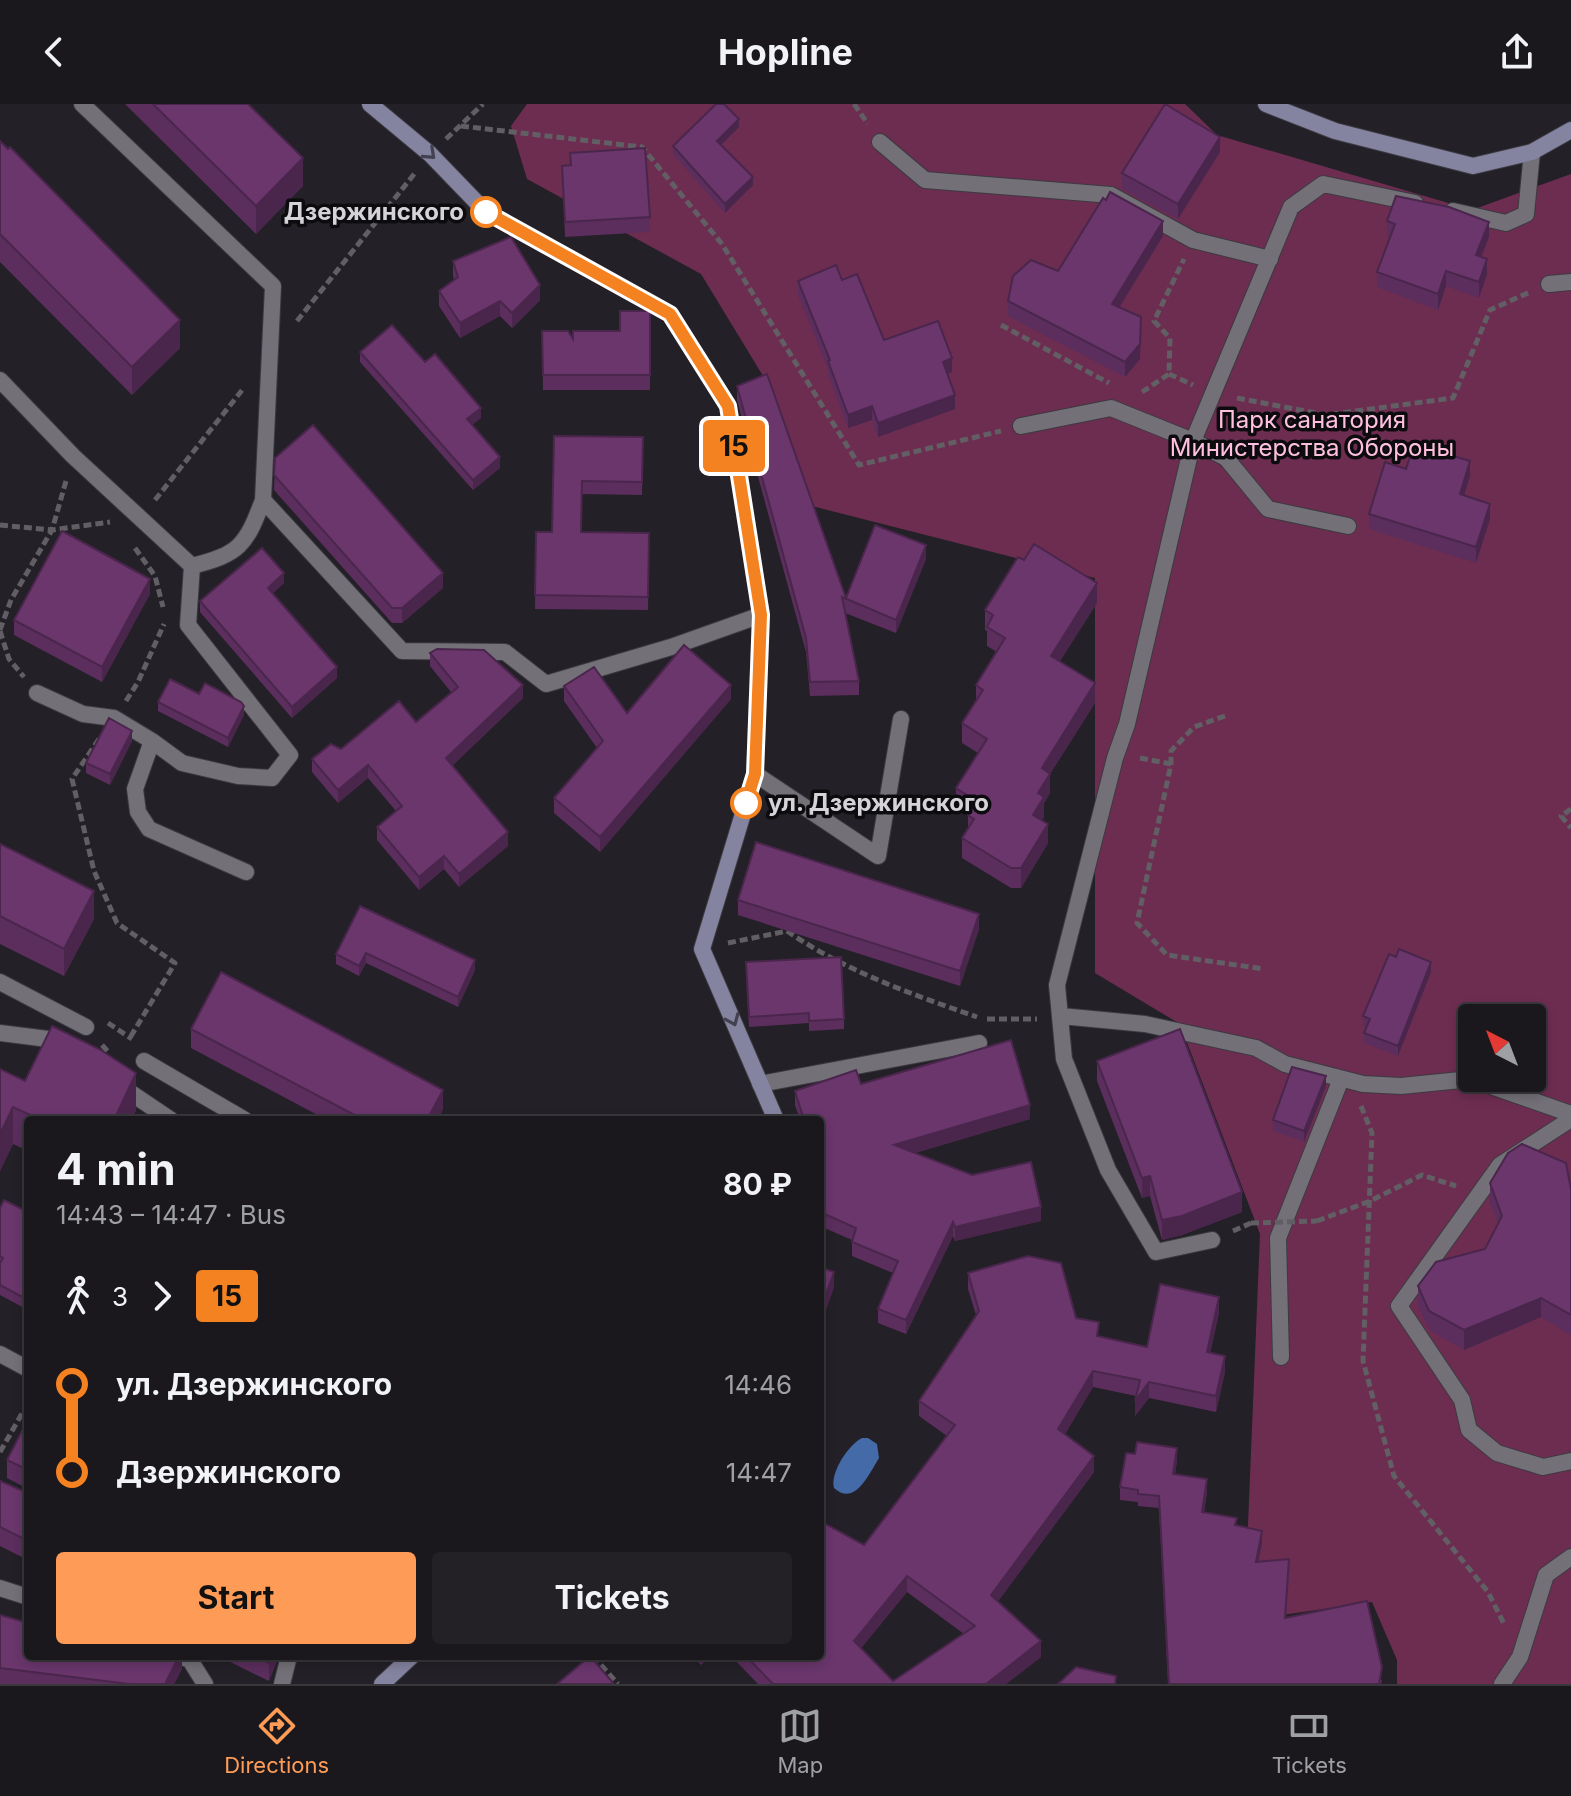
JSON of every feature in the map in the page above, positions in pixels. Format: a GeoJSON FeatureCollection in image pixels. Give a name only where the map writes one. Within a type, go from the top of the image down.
{"type":"FeatureCollection","features":[{"type":"Feature","properties":{"kind":"street"},"geometry":{"type":"LineString","coordinates":[[82,104],[273,286],[263,500],[249,535],[223,559],[192,566]]}},
{"type":"Feature","properties":{"kind":"street"},"geometry":{"type":"LineString","coordinates":[[370,104],[430,154],[486,212],[670,314],[728,406],[761,615],[755,774],[702,949],[774,1116]]}},
{"type":"Feature","properties":{"kind":"street"},"geometry":{"type":"LineString","coordinates":[[1266,104],[1335,131],[1473,166],[1532,152],[1571,130]]}},
{"type":"Feature","properties":{"kind":"street"},"geometry":{"type":"LineString","coordinates":[[880,142],[925,180],[1111,195],[1193,240],[1270,259]]}},
{"type":"Feature","properties":{"kind":"street"},"geometry":{"type":"LineString","coordinates":[[1212,1240],[1156,1252],[1108,1170],[1064,1059],[1057,985],[1115,758],[1127,724],[1193,441],[1291,207],[1323,184],[1506,223],[1526,214],[1532,152]]}},
{"type":"Feature","properties":{"kind":"street"},"geometry":{"type":"LineString","coordinates":[[1549,284],[1571,282]]}},
{"type":"Feature","properties":{"kind":"street"},"geometry":{"type":"LineString","coordinates":[[0,380],[73,456],[192,566]]}},
{"type":"Feature","properties":{"kind":"street"},"geometry":{"type":"LineString","coordinates":[[1021,426],[1111,408],[1193,441],[1226,458],[1268,509],[1348,526]]}},
{"type":"Feature","properties":{"kind":"street"},"geometry":{"type":"LineString","coordinates":[[263,500],[402,651],[505,652],[546,684],[671,647],[761,615]]}},
{"type":"Feature","properties":{"kind":"street"},"geometry":{"type":"LineString","coordinates":[[37,693],[83,714],[114,718],[182,763],[238,776],[272,778],[290,755],[188,625],[192,566]]}},
{"type":"Feature","properties":{"kind":"street"},"geometry":{"type":"LineString","coordinates":[[755,774],[878,856],[901,719]]}},
{"type":"Feature","properties":{"kind":"street"},"geometry":{"type":"LineString","coordinates":[[152,741],[135,789],[138,812],[149,829],[246,872]]}},
{"type":"Feature","properties":{"kind":"street"},"geometry":{"type":"LineString","coordinates":[[0,982],[86,1027]]}},
{"type":"Feature","properties":{"kind":"street"},"geometry":{"type":"LineString","coordinates":[[1061,1016],[1145,1024],[1256,1048],[1285,1064],[1346,1080],[1401,1086],[1471,1079],[1571,1117]]}},
{"type":"Feature","properties":{"kind":"street"},"geometry":{"type":"LineString","coordinates":[[0,1033],[48,1039],[73,1055]]}},
{"type":"Feature","properties":{"kind":"street"},"geometry":{"type":"LineString","coordinates":[[760,1084],[979,1043]]}},
{"type":"Feature","properties":{"kind":"street"},"geometry":{"type":"LineString","coordinates":[[144,1061],[238,1116]]}},
{"type":"Feature","properties":{"kind":"street"},"geometry":{"type":"LineString","coordinates":[[109,1079],[165,1116]]}},
{"type":"Feature","properties":{"kind":"street"},"geometry":{"type":"LineString","coordinates":[[1281,1357],[1278,1238],[1346,1080]]}},
{"type":"Feature","properties":{"kind":"street"},"geometry":{"type":"LineString","coordinates":[[1571,1117],[1500,1165],[1399,1306],[1462,1400],[1469,1430],[1497,1453],[1543,1467],[1571,1461]]}},
{"type":"Feature","properties":{"kind":"street"},"geometry":{"type":"LineString","coordinates":[[0,1354],[24,1367]]}},
{"type":"Feature","properties":{"kind":"street"},"geometry":{"type":"LineString","coordinates":[[1502,1684],[1520,1657],[1546,1575],[1571,1557]]}},
{"type":"Feature","properties":{"kind":"street"},"geometry":{"type":"LineString","coordinates":[[0,1577],[23,1595]]}},
{"type":"Feature","properties":{"kind":"street"},"geometry":{"type":"LineString","coordinates":[[0,1588],[23,1595]]}},
{"type":"Feature","properties":{"kind":"street"},"geometry":{"type":"LineString","coordinates":[[190,1660],[205,1684]]}},
{"type":"Feature","properties":{"kind":"street"},"geometry":{"type":"LineString","coordinates":[[282,1684],[288,1660]]}},
{"type":"Feature","properties":{"kind":"street"},"geometry":{"type":"LineString","coordinates":[[382,1684],[408,1660]]}},
{"type":"Feature","properties":{"kind":"path"},"geometry":{"type":"LineString","coordinates":[[430,154],[483,104]]}},
{"type":"Feature","properties":{"kind":"path"},"geometry":{"type":"LineString","coordinates":[[460,125],[642,147],[722,244],[859,465],[1021,426]]}},
{"type":"Feature","properties":{"kind":"path"},"geometry":{"type":"LineString","coordinates":[[1169,374],[1170,338],[1154,321],[1193,240]]}},
{"type":"Feature","properties":{"kind":"path"},"geometry":{"type":"LineString","coordinates":[[1213,393],[1326,415],[1453,398],[1490,310],[1549,284]]}},
{"type":"Feature","properties":{"kind":"path"},"geometry":{"type":"LineString","coordinates":[[1001,325],[1114,385]]}},
{"type":"Feature","properties":{"kind":"path"},"geometry":{"type":"LineString","coordinates":[[1169,374],[1188,384]]}},
{"type":"Feature","properties":{"kind":"path"},"geometry":{"type":"LineString","coordinates":[[1129,389],[1144,393],[1169,374]]}},
{"type":"Feature","properties":{"kind":"path"},"geometry":{"type":"LineString","coordinates":[[37,693],[9,659],[0,631],[11,600],[52,530],[73,456]]}},
{"type":"Feature","properties":{"kind":"path"},"geometry":{"type":"LineString","coordinates":[[0,525],[52,530],[141,517]]}},
{"type":"Feature","properties":{"kind":"path"},"geometry":{"type":"LineString","coordinates":[[1225,716],[1194,727],[1171,751],[1171,764],[1137,923],[1167,955],[1264,969]]}},
{"type":"Feature","properties":{"kind":"path"},"geometry":{"type":"LineString","coordinates":[[1571,809],[1561,816],[1571,828]]}},
{"type":"Feature","properties":{"kind":"path"},"geometry":{"type":"LineString","coordinates":[[117,923],[175,963],[131,1036]]}},
{"type":"Feature","properties":{"kind":"path"},"geometry":{"type":"LineString","coordinates":[[702,949],[787,931],[820,954],[906,993],[982,1019],[1024,1021],[1061,1016]]}},
{"type":"Feature","properties":{"kind":"path"},"geometry":{"type":"LineString","coordinates":[[86,1027],[106,1022],[131,1036],[144,1061]]}},
{"type":"Feature","properties":{"kind":"path"},"geometry":{"type":"LineString","coordinates":[[1346,1080],[1372,1133],[1363,1361],[1394,1476],[1488,1592],[1520,1657]]}},
{"type":"Feature","properties":{"kind":"path"},"geometry":{"type":"LineString","coordinates":[[1251,1223],[1317,1221],[1370,1201],[1422,1175],[1480,1194]]}},
{"type":"Feature","properties":{"kind":"path"},"geometry":{"type":"LineString","coordinates":[[0,1452],[24,1410]]}},
{"type":"Feature","properties":{"kind":"path"},"geometry":{"type":"LineString","coordinates":[[597,1660],[618,1684]]}},
{"type":"Feature","properties":{"kind":"green space","name":"Парк санатория Министерства Обороны"},"geometry":{"type":"Polygon","coordinates":[[[527,104],[1185,104],[1217,135],[1472,210],[1571,174],[1571,1684],[1397,1684],[1397,1660],[1372,1602],[1275,1616],[1246,1574],[1260,1234],[1180,1024],[1095,973],[1095,578],[800,503],[774,394],[701,274],[527,179],[511,126],[527,104]]]}},
{"type":"Feature","properties":{"kind":"water"},"geometry":{"type":"Polygon","coordinates":[[[862,1438],[877,1444],[879,1458],[861,1486],[848,1494],[842,1493],[834,1488],[837,1467],[851,1447],[862,1438]]]}},
{"type":"Feature","properties":{"kind":"building"},"geometry":{"type":"Polygon","coordinates":[[[153,104],[248,104],[303,158],[256,206],[153,104]]]}},
{"type":"Feature","properties":{"kind":"building"},"geometry":{"type":"Polygon","coordinates":[[[716,104],[724,104],[739,119],[717,141],[753,177],[725,204],[673,146],[716,104]]]}},
{"type":"Feature","properties":{"kind":"building"},"geometry":{"type":"Polygon","coordinates":[[[1165,104],[1220,137],[1178,204],[1122,173],[1165,104]]]}},
{"type":"Feature","properties":{"kind":"building"},"geometry":{"type":"Polygon","coordinates":[[[0,141],[8,149],[10,147],[180,320],[132,367],[0,234],[0,141]]]}},
{"type":"Feature","properties":{"kind":"building"},"geometry":{"type":"Polygon","coordinates":[[[645,148],[650,217],[565,222],[562,166],[571,165],[570,153],[645,148]]]}},
{"type":"Feature","properties":{"kind":"building"},"geometry":{"type":"Polygon","coordinates":[[[1110,192],[1163,221],[1112,304],[1141,317],[1140,344],[1125,362],[1008,301],[1013,276],[1031,260],[1058,271],[1103,198],[1106,200],[1110,192]]]}},
{"type":"Feature","properties":{"kind":"building"},"geometry":{"type":"Polygon","coordinates":[[[1396,196],[1449,207],[1489,222],[1476,255],[1487,259],[1479,282],[1446,271],[1438,294],[1377,272],[1395,224],[1387,221],[1396,196]]]}},
{"type":"Feature","properties":{"kind":"building"},"geometry":{"type":"Polygon","coordinates":[[[511,237],[540,285],[512,313],[500,301],[460,323],[439,291],[458,277],[453,261],[511,237]]]}},
{"type":"Feature","properties":{"kind":"building"},"geometry":{"type":"Polygon","coordinates":[[[836,265],[842,280],[857,274],[884,340],[938,321],[952,358],[943,362],[955,395],[878,423],[872,406],[848,415],[798,281],[836,265]]]}},
{"type":"Feature","properties":{"kind":"building"},"geometry":{"type":"Polygon","coordinates":[[[620,311],[650,311],[650,375],[543,375],[542,331],[568,331],[573,339],[573,331],[620,331],[620,311]]]}},
{"type":"Feature","properties":{"kind":"building"},"geometry":{"type":"Polygon","coordinates":[[[392,325],[425,362],[435,354],[481,408],[467,419],[500,457],[473,480],[360,352],[392,325]]]}},
{"type":"Feature","properties":{"kind":"building"},"geometry":{"type":"Polygon","coordinates":[[[767,374],[846,598],[875,525],[926,545],[896,620],[842,597],[859,681],[810,682],[806,638],[737,386],[767,374]]]}},
{"type":"Feature","properties":{"kind":"building"},"geometry":{"type":"Polygon","coordinates":[[[313,425],[443,573],[402,608],[392,608],[274,475],[275,458],[313,425]]]}},
{"type":"Feature","properties":{"kind":"building"},"geometry":{"type":"Polygon","coordinates":[[[554,436],[643,437],[642,482],[582,481],[581,532],[649,533],[648,597],[535,595],[536,532],[552,532],[554,436]]]}},
{"type":"Feature","properties":{"kind":"building"},"geometry":{"type":"Polygon","coordinates":[[[1414,444],[1470,461],[1460,494],[1490,504],[1476,547],[1369,514],[1385,462],[1406,469],[1414,444]]]}},
{"type":"Feature","properties":{"kind":"building"},"geometry":{"type":"Polygon","coordinates":[[[62,531],[150,579],[102,667],[14,620],[62,531]]]}},
{"type":"Feature","properties":{"kind":"building"},"geometry":{"type":"Polygon","coordinates":[[[1034,544],[1097,583],[1051,656],[1095,683],[1042,768],[1050,774],[1038,793],[1044,797],[1033,815],[1048,824],[1021,868],[1011,868],[962,838],[974,819],[968,815],[976,801],[956,788],[987,739],[962,723],[983,690],[976,685],[1005,638],[987,627],[993,615],[985,610],[1018,557],[1024,560],[1034,544]]]}},
{"type":"Feature","properties":{"kind":"building"},"geometry":{"type":"Polygon","coordinates":[[[262,548],[284,573],[268,588],[337,667],[292,707],[200,601],[262,548]]]}},
{"type":"Feature","properties":{"kind":"building"},"geometry":{"type":"Polygon","coordinates":[[[684,645],[731,685],[600,837],[554,798],[603,741],[564,686],[594,667],[627,713],[684,645]]]}},
{"type":"Feature","properties":{"kind":"building"},"geometry":{"type":"Polygon","coordinates":[[[437,649],[484,650],[523,685],[446,758],[508,832],[459,874],[444,856],[419,877],[377,827],[402,806],[368,765],[338,790],[312,759],[331,744],[341,749],[399,701],[416,722],[458,687],[430,653],[437,649]]]}},
{"type":"Feature","properties":{"kind":"building"},"geometry":{"type":"Polygon","coordinates":[[[170,679],[199,694],[205,683],[241,702],[244,706],[228,738],[158,702],[170,679]]]}},
{"type":"Feature","properties":{"kind":"building"},"geometry":{"type":"Polygon","coordinates":[[[109,718],[132,731],[110,774],[86,763],[109,718]]]}},
{"type":"Feature","properties":{"kind":"building"},"geometry":{"type":"Polygon","coordinates":[[[756,842],[979,914],[960,971],[738,900],[756,842]]]}},
{"type":"Feature","properties":{"kind":"building"},"geometry":{"type":"Polygon","coordinates":[[[0,844],[94,891],[64,949],[0,916],[0,844]]]}},
{"type":"Feature","properties":{"kind":"building"},"geometry":{"type":"Polygon","coordinates":[[[360,906],[475,960],[458,997],[366,953],[359,966],[336,954],[360,906]]]}},
{"type":"Feature","properties":{"kind":"building"},"geometry":{"type":"Polygon","coordinates":[[[1399,949],[1431,962],[1398,1046],[1364,1033],[1370,1019],[1363,1016],[1389,954],[1396,957],[1399,949]]]}},
{"type":"Feature","properties":{"kind":"building"},"geometry":{"type":"Polygon","coordinates":[[[841,957],[844,1019],[809,1021],[809,1013],[749,1017],[746,962],[841,957]]]}},
{"type":"Feature","properties":{"kind":"building"},"geometry":{"type":"Polygon","coordinates":[[[221,972],[443,1090],[429,1116],[356,1116],[191,1029],[221,972]]]}},
{"type":"Feature","properties":{"kind":"building"},"geometry":{"type":"Polygon","coordinates":[[[52,1026],[99,1049],[136,1073],[116,1116],[32,1116],[13,1107],[0,1134],[0,1069],[25,1081],[52,1026]]]}},
{"type":"Feature","properties":{"kind":"building"},"geometry":{"type":"Polygon","coordinates":[[[1180,1029],[1242,1192],[1182,1216],[1162,1220],[1150,1176],[1142,1178],[1097,1061],[1180,1029]]]}},
{"type":"Feature","properties":{"kind":"building"},"geometry":{"type":"Polygon","coordinates":[[[1011,1040],[1030,1105],[894,1145],[972,1175],[1031,1162],[1041,1207],[955,1227],[953,1222],[906,1320],[878,1309],[898,1261],[852,1242],[856,1228],[824,1214],[824,1116],[803,1116],[795,1091],[856,1070],[861,1084],[1011,1040]]]}},
{"type":"Feature","properties":{"kind":"building"},"geometry":{"type":"Polygon","coordinates":[[[1292,1067],[1326,1076],[1304,1131],[1273,1120],[1292,1067]]]}},
{"type":"Feature","properties":{"kind":"building"},"geometry":{"type":"Polygon","coordinates":[[[1522,1144],[1566,1163],[1571,1189],[1571,1315],[1541,1298],[1464,1330],[1429,1311],[1418,1286],[1436,1262],[1485,1249],[1502,1216],[1490,1183],[1508,1153],[1522,1144]]]}},
{"type":"Feature","properties":{"kind":"building"},"geometry":{"type":"Polygon","coordinates":[[[4,1200],[24,1210],[24,1298],[0,1285],[0,1263],[3,1258],[0,1256],[0,1208],[4,1200]]]}},
{"type":"Feature","properties":{"kind":"building"},"geometry":{"type":"Polygon","coordinates":[[[1028,1256],[1061,1263],[1076,1318],[1099,1322],[1097,1336],[1147,1347],[1160,1284],[1219,1297],[1207,1352],[1225,1356],[1216,1396],[1149,1382],[1135,1401],[1140,1380],[1093,1371],[1058,1429],[1094,1456],[991,1595],[1041,1641],[986,1684],[773,1684],[750,1660],[824,1660],[824,1523],[864,1545],[955,1425],[919,1401],[979,1311],[968,1273],[1028,1256]],[[907,1576],[854,1641],[893,1681],[975,1626],[907,1576]]]}},
{"type":"Feature","properties":{"kind":"building"},"geometry":{"type":"Polygon","coordinates":[[[824,1268],[834,1272],[824,1300],[824,1268]]]}},
{"type":"Feature","properties":{"kind":"building"},"geometry":{"type":"Polygon","coordinates":[[[24,1427],[24,1468],[7,1460],[24,1427]]]}},
{"type":"Feature","properties":{"kind":"building"},"geometry":{"type":"Polygon","coordinates":[[[1137,1442],[1177,1448],[1173,1474],[1207,1479],[1202,1512],[1237,1518],[1235,1525],[1262,1531],[1256,1562],[1289,1559],[1285,1618],[1367,1601],[1382,1667],[1379,1684],[1169,1684],[1159,1496],[1138,1494],[1138,1490],[1120,1487],[1126,1453],[1135,1454],[1137,1442]]]}},
{"type":"Feature","properties":{"kind":"building"},"geometry":{"type":"Polygon","coordinates":[[[0,1481],[24,1491],[24,1539],[0,1527],[0,1481]]]}},
{"type":"Feature","properties":{"kind":"building"},"geometry":{"type":"Polygon","coordinates":[[[0,1615],[24,1622],[24,1660],[177,1660],[165,1684],[129,1684],[0,1668],[0,1615]]]}},
{"type":"Feature","properties":{"kind":"building"},"geometry":{"type":"Polygon","coordinates":[[[585,1660],[593,1660],[614,1684],[557,1684],[585,1660]]]}},
{"type":"Feature","properties":{"kind":"building"},"geometry":{"type":"Polygon","coordinates":[[[1076,1667],[1116,1676],[1115,1684],[1058,1684],[1076,1667]]]}},
{"type":"Feature","properties":{"kind":"bus line","name":"15"},"geometry":{"type":"LineString","coordinates":[[486,212],[670,314],[728,406],[761,615],[755,774],[746,803]]}},
{"type":"Feature","properties":{"kind":"place","name":"Дзержинского"},"geometry":{"type":"Point","coordinates":[486,212]}},
{"type":"Feature","properties":{"kind":"place","name":"ул. Дзержинского"},"geometry":{"type":"Point","coordinates":[746,803]}}]}
